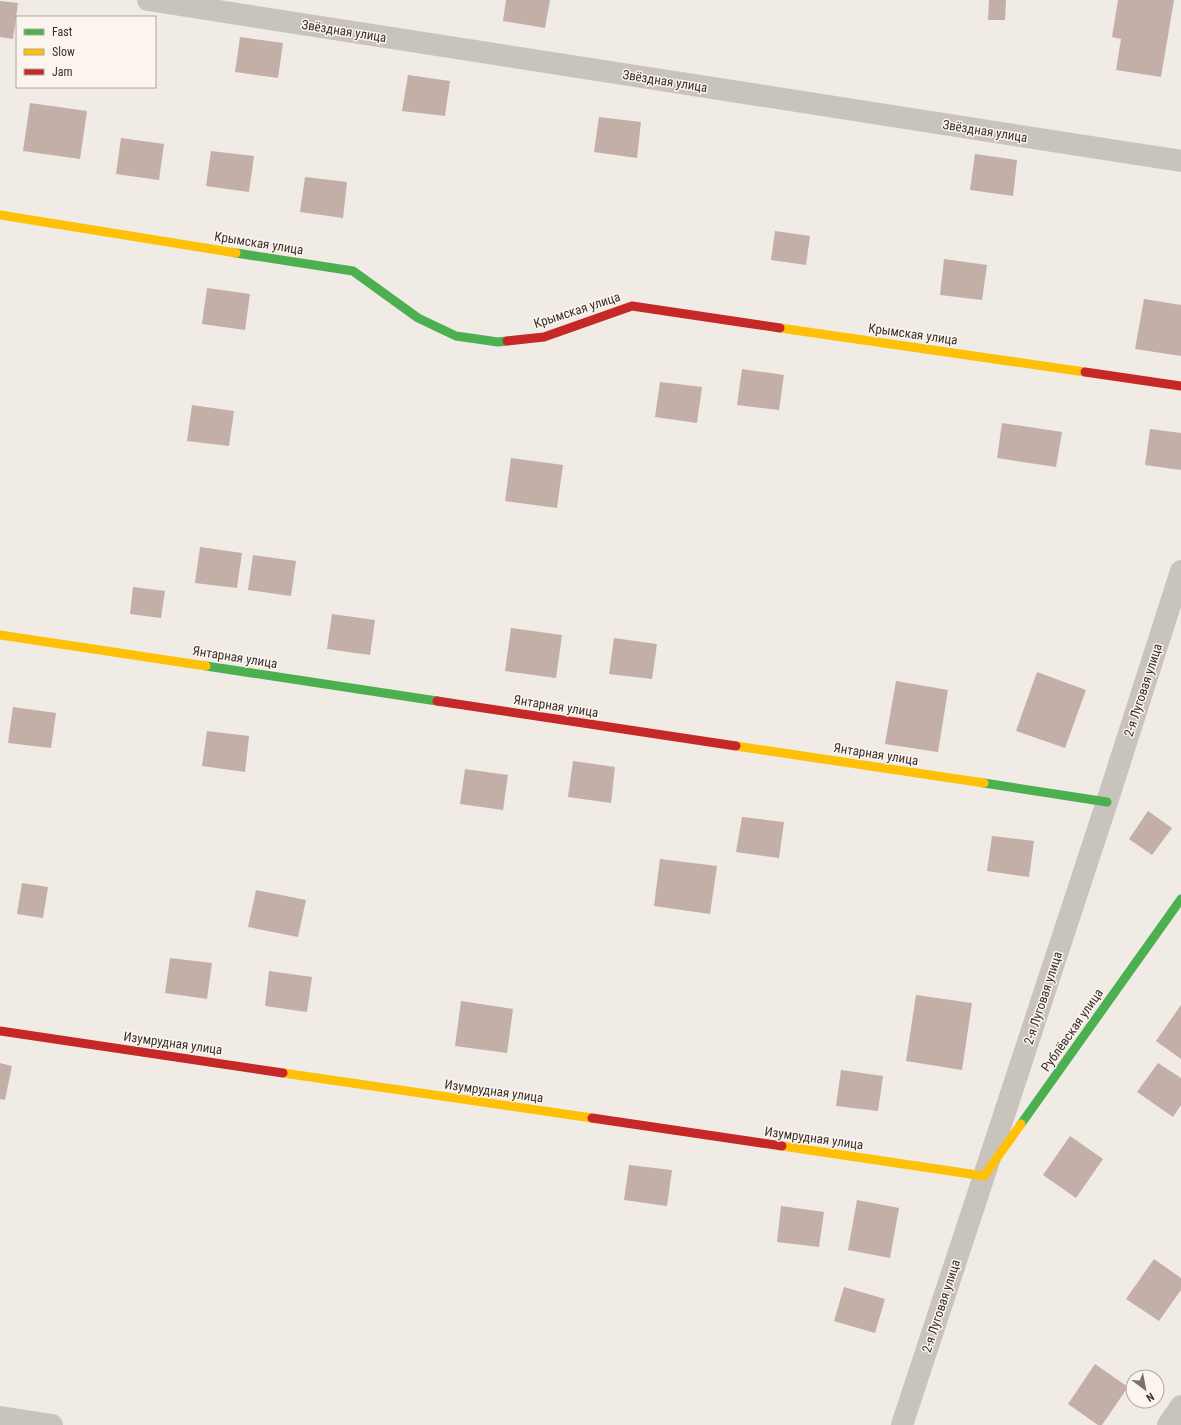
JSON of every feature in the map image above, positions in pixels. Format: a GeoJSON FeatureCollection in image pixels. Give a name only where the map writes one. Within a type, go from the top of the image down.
{"type":"FeatureCollection","features":[{"type":"Feature","properties":{"kind":"street","name":"Звёздная улица"},"geometry":{"type":"LineString","coordinates":[[148,0],[1181,162]]}},
{"type":"Feature","properties":{"kind":"street","name":"Крымская улица"},"geometry":{"type":"LineString","coordinates":[[0,215],[353,271],[418,318],[456,336],[498,342],[544,337],[632,306],[1181,386]]}},
{"type":"Feature","properties":{"kind":"street","name":"2-я Луговая улица"},"geometry":{"type":"LineString","coordinates":[[902,1425],[1107,802],[1181,571]]}},
{"type":"Feature","properties":{"kind":"street","name":"Янтарная улица"},"geometry":{"type":"LineString","coordinates":[[0,635],[1107,802]]}},
{"type":"Feature","properties":{"kind":"street","name":"Рублёвская улица"},"geometry":{"type":"LineString","coordinates":[[984,1176],[1181,899]]}},
{"type":"Feature","properties":{"kind":"street","name":"Изумрудная улица"},"geometry":{"type":"LineString","coordinates":[[0,1031],[984,1176]]}},
{"type":"Feature","properties":{"kind":"street"},"geometry":{"type":"LineString","coordinates":[[1168,1425],[1181,1406]]}},
{"type":"Feature","properties":{"kind":"street"},"geometry":{"type":"LineString","coordinates":[[0,1417],[52,1425]]}},
{"type":"Feature","properties":{"kind":"building"},"geometry":{"type":"Polygon","coordinates":[[[506,0],[550,0],[545,28],[503,21],[506,0]]]}},
{"type":"Feature","properties":{"kind":"building"},"geometry":{"type":"Polygon","coordinates":[[[989,0],[1006,0],[1005,20],[988,20],[989,0]]]}},
{"type":"Feature","properties":{"kind":"building"},"geometry":{"type":"Polygon","coordinates":[[[1118,0],[1174,0],[1161,77],[1116,70],[1121,39],[1112,37],[1118,0]]]}},
{"type":"Feature","properties":{"kind":"building"},"geometry":{"type":"Polygon","coordinates":[[[0,1],[18,3],[13,39],[0,37],[0,1]]]}},
{"type":"Feature","properties":{"kind":"building"},"geometry":{"type":"Polygon","coordinates":[[[240,37],[283,43],[278,78],[235,72],[240,37]]]}},
{"type":"Feature","properties":{"kind":"building"},"geometry":{"type":"Polygon","coordinates":[[[408,75],[450,81],[445,116],[402,111],[408,75]]]}},
{"type":"Feature","properties":{"kind":"building"},"geometry":{"type":"Polygon","coordinates":[[[30,103],[87,111],[80,159],[23,151],[30,103]]]}},
{"type":"Feature","properties":{"kind":"building"},"geometry":{"type":"Polygon","coordinates":[[[599,117],[641,122],[637,158],[594,152],[599,117]]]}},
{"type":"Feature","properties":{"kind":"building"},"geometry":{"type":"Polygon","coordinates":[[[121,138],[164,144],[159,180],[116,174],[121,138]]]}},
{"type":"Feature","properties":{"kind":"building"},"geometry":{"type":"Polygon","coordinates":[[[211,151],[254,156],[249,192],[206,186],[211,151]]]}},
{"type":"Feature","properties":{"kind":"building"},"geometry":{"type":"Polygon","coordinates":[[[975,154],[1017,160],[1013,196],[970,190],[975,154]]]}},
{"type":"Feature","properties":{"kind":"building"},"geometry":{"type":"Polygon","coordinates":[[[305,177],[347,182],[343,218],[300,212],[305,177]]]}},
{"type":"Feature","properties":{"kind":"building"},"geometry":{"type":"Polygon","coordinates":[[[775,231],[810,236],[806,265],[771,260],[775,231]]]}},
{"type":"Feature","properties":{"kind":"building"},"geometry":{"type":"Polygon","coordinates":[[[944,259],[987,265],[982,300],[940,295],[944,259]]]}},
{"type":"Feature","properties":{"kind":"building"},"geometry":{"type":"Polygon","coordinates":[[[207,288],[250,294],[245,330],[202,324],[207,288]]]}},
{"type":"Feature","properties":{"kind":"building"},"geometry":{"type":"Polygon","coordinates":[[[1144,299],[1181,305],[1181,356],[1135,349],[1144,299]]]}},
{"type":"Feature","properties":{"kind":"building"},"geometry":{"type":"Polygon","coordinates":[[[742,369],[784,375],[779,410],[737,405],[742,369]]]}},
{"type":"Feature","properties":{"kind":"building"},"geometry":{"type":"Polygon","coordinates":[[[660,382],[702,387],[697,423],[655,417],[660,382]]]}},
{"type":"Feature","properties":{"kind":"building"},"geometry":{"type":"Polygon","coordinates":[[[192,405],[234,411],[229,446],[187,441],[192,405]]]}},
{"type":"Feature","properties":{"kind":"building"},"geometry":{"type":"Polygon","coordinates":[[[1002,423],[1062,432],[1056,467],[997,458],[1002,423]]]}},
{"type":"Feature","properties":{"kind":"building"},"geometry":{"type":"Polygon","coordinates":[[[1150,429],[1181,433],[1181,470],[1145,465],[1150,429]]]}},
{"type":"Feature","properties":{"kind":"building"},"geometry":{"type":"Polygon","coordinates":[[[511,458],[563,465],[557,508],[505,501],[511,458]]]}},
{"type":"Feature","properties":{"kind":"building"},"geometry":{"type":"Polygon","coordinates":[[[200,547],[242,553],[237,588],[195,583],[200,547]]]}},
{"type":"Feature","properties":{"kind":"building"},"geometry":{"type":"Polygon","coordinates":[[[253,555],[296,561],[291,596],[248,590],[253,555]]]}},
{"type":"Feature","properties":{"kind":"building"},"geometry":{"type":"Polygon","coordinates":[[[133,587],[165,591],[161,618],[130,614],[133,587]]]}},
{"type":"Feature","properties":{"kind":"building"},"geometry":{"type":"Polygon","coordinates":[[[332,614],[375,620],[370,655],[327,649],[332,614]]]}},
{"type":"Feature","properties":{"kind":"building"},"geometry":{"type":"Polygon","coordinates":[[[511,628],[562,635],[556,678],[505,671],[511,628]]]}},
{"type":"Feature","properties":{"kind":"building"},"geometry":{"type":"Polygon","coordinates":[[[614,638],[657,644],[652,679],[609,674],[614,638]]]}},
{"type":"Feature","properties":{"kind":"building"},"geometry":{"type":"Polygon","coordinates":[[[1037,672],[1086,690],[1065,748],[1016,731],[1037,672]]]}},
{"type":"Feature","properties":{"kind":"building"},"geometry":{"type":"Polygon","coordinates":[[[896,681],[948,690],[938,752],[885,744],[896,681]]]}},
{"type":"Feature","properties":{"kind":"building"},"geometry":{"type":"Polygon","coordinates":[[[13,707],[56,713],[51,748],[8,743],[13,707]]]}},
{"type":"Feature","properties":{"kind":"building"},"geometry":{"type":"Polygon","coordinates":[[[207,731],[249,736],[245,772],[202,766],[207,731]]]}},
{"type":"Feature","properties":{"kind":"building"},"geometry":{"type":"Polygon","coordinates":[[[573,761],[615,767],[611,803],[568,797],[573,761]]]}},
{"type":"Feature","properties":{"kind":"building"},"geometry":{"type":"Polygon","coordinates":[[[465,769],[508,775],[503,810],[460,804],[465,769]]]}},
{"type":"Feature","properties":{"kind":"building"},"geometry":{"type":"Polygon","coordinates":[[[1148,811],[1172,828],[1152,855],[1129,839],[1148,811]]]}},
{"type":"Feature","properties":{"kind":"building"},"geometry":{"type":"Polygon","coordinates":[[[742,817],[784,822],[779,858],[736,852],[742,817]]]}},
{"type":"Feature","properties":{"kind":"building"},"geometry":{"type":"Polygon","coordinates":[[[992,836],[1034,841],[1029,877],[987,871],[992,836]]]}},
{"type":"Feature","properties":{"kind":"building"},"geometry":{"type":"Polygon","coordinates":[[[660,859],[717,866],[710,914],[654,906],[660,859]]]}},
{"type":"Feature","properties":{"kind":"building"},"geometry":{"type":"Polygon","coordinates":[[[22,883],[48,887],[43,918],[17,914],[22,883]]]}},
{"type":"Feature","properties":{"kind":"building"},"geometry":{"type":"Polygon","coordinates":[[[256,890],[306,900],[298,937],[248,927],[256,890]]]}},
{"type":"Feature","properties":{"kind":"building"},"geometry":{"type":"Polygon","coordinates":[[[170,958],[212,963],[207,999],[165,993],[170,958]]]}},
{"type":"Feature","properties":{"kind":"building"},"geometry":{"type":"Polygon","coordinates":[[[269,971],[312,977],[307,1012],[265,1006],[269,971]]]}},
{"type":"Feature","properties":{"kind":"building"},"geometry":{"type":"Polygon","coordinates":[[[916,995],[972,1003],[962,1070],[906,1061],[916,995]]]}},
{"type":"Feature","properties":{"kind":"building"},"geometry":{"type":"Polygon","coordinates":[[[461,1001],[513,1009],[507,1053],[455,1046],[461,1001]]]}},
{"type":"Feature","properties":{"kind":"building"},"geometry":{"type":"Polygon","coordinates":[[[1181,1005],[1181,1059],[1156,1041],[1181,1005]]]}},
{"type":"Feature","properties":{"kind":"building"},"geometry":{"type":"Polygon","coordinates":[[[0,1063],[12,1066],[5,1100],[0,1099],[0,1063]]]}},
{"type":"Feature","properties":{"kind":"building"},"geometry":{"type":"Polygon","coordinates":[[[1158,1063],[1181,1078],[1181,1105],[1173,1117],[1137,1092],[1158,1063]]]}},
{"type":"Feature","properties":{"kind":"building"},"geometry":{"type":"Polygon","coordinates":[[[841,1070],[883,1076],[878,1111],[836,1106],[841,1070]]]}},
{"type":"Feature","properties":{"kind":"building"},"geometry":{"type":"Polygon","coordinates":[[[1070,1136],[1103,1159],[1076,1198],[1043,1175],[1070,1136]]]}},
{"type":"Feature","properties":{"kind":"building"},"geometry":{"type":"Polygon","coordinates":[[[629,1165],[672,1170],[667,1206],[624,1200],[629,1165]]]}},
{"type":"Feature","properties":{"kind":"building"},"geometry":{"type":"Polygon","coordinates":[[[857,1200],[899,1208],[890,1258],[848,1250],[857,1200]]]}},
{"type":"Feature","properties":{"kind":"building"},"geometry":{"type":"Polygon","coordinates":[[[781,1206],[824,1212],[819,1247],[777,1242],[781,1206]]]}},
{"type":"Feature","properties":{"kind":"building"},"geometry":{"type":"Polygon","coordinates":[[[1154,1259],[1181,1278],[1181,1290],[1159,1321],[1126,1299],[1154,1259]]]}},
{"type":"Feature","properties":{"kind":"building"},"geometry":{"type":"Polygon","coordinates":[[[844,1287],[885,1299],[875,1333],[834,1321],[844,1287]]]}},
{"type":"Feature","properties":{"kind":"building"},"geometry":{"type":"Polygon","coordinates":[[[1095,1364],[1125,1385],[1125,1391],[1102,1425],[1098,1425],[1068,1404],[1095,1364]]]}},
{"type":"Feature","properties":{"kind":"traffic: fast"},"geometry":{"type":"LineString","coordinates":[[236,253],[353,271],[418,318],[456,336],[498,342],[507,341]]}},
{"type":"Feature","properties":{"kind":"traffic: fast"},"geometry":{"type":"LineString","coordinates":[[206,666],[437,701]]}},
{"type":"Feature","properties":{"kind":"traffic: fast"},"geometry":{"type":"LineString","coordinates":[[984,783],[1107,802]]}},
{"type":"Feature","properties":{"kind":"traffic: fast"},"geometry":{"type":"LineString","coordinates":[[1021,1124],[1181,899]]}},
{"type":"Feature","properties":{"kind":"traffic: slow"},"geometry":{"type":"LineString","coordinates":[[0,215],[236,253]]}},
{"type":"Feature","properties":{"kind":"traffic: slow"},"geometry":{"type":"LineString","coordinates":[[780,328],[1085,372]]}},
{"type":"Feature","properties":{"kind":"traffic: slow"},"geometry":{"type":"LineString","coordinates":[[0,635],[206,666]]}},
{"type":"Feature","properties":{"kind":"traffic: slow"},"geometry":{"type":"LineString","coordinates":[[736,746],[984,783]]}},
{"type":"Feature","properties":{"kind":"traffic: slow"},"geometry":{"type":"LineString","coordinates":[[283,1073],[592,1118]]}},
{"type":"Feature","properties":{"kind":"traffic: slow"},"geometry":{"type":"LineString","coordinates":[[782,1146],[984,1176],[1021,1124]]}},
{"type":"Feature","properties":{"kind":"traffic: jam"},"geometry":{"type":"LineString","coordinates":[[507,341],[544,337],[632,306],[780,328]]}},
{"type":"Feature","properties":{"kind":"traffic: jam"},"geometry":{"type":"LineString","coordinates":[[1085,372],[1181,386]]}},
{"type":"Feature","properties":{"kind":"traffic: jam"},"geometry":{"type":"LineString","coordinates":[[437,701],[736,746]]}},
{"type":"Feature","properties":{"kind":"traffic: jam"},"geometry":{"type":"LineString","coordinates":[[0,1031],[283,1073]]}},
{"type":"Feature","properties":{"kind":"traffic: jam"},"geometry":{"type":"LineString","coordinates":[[592,1118],[782,1146]]}}]}
